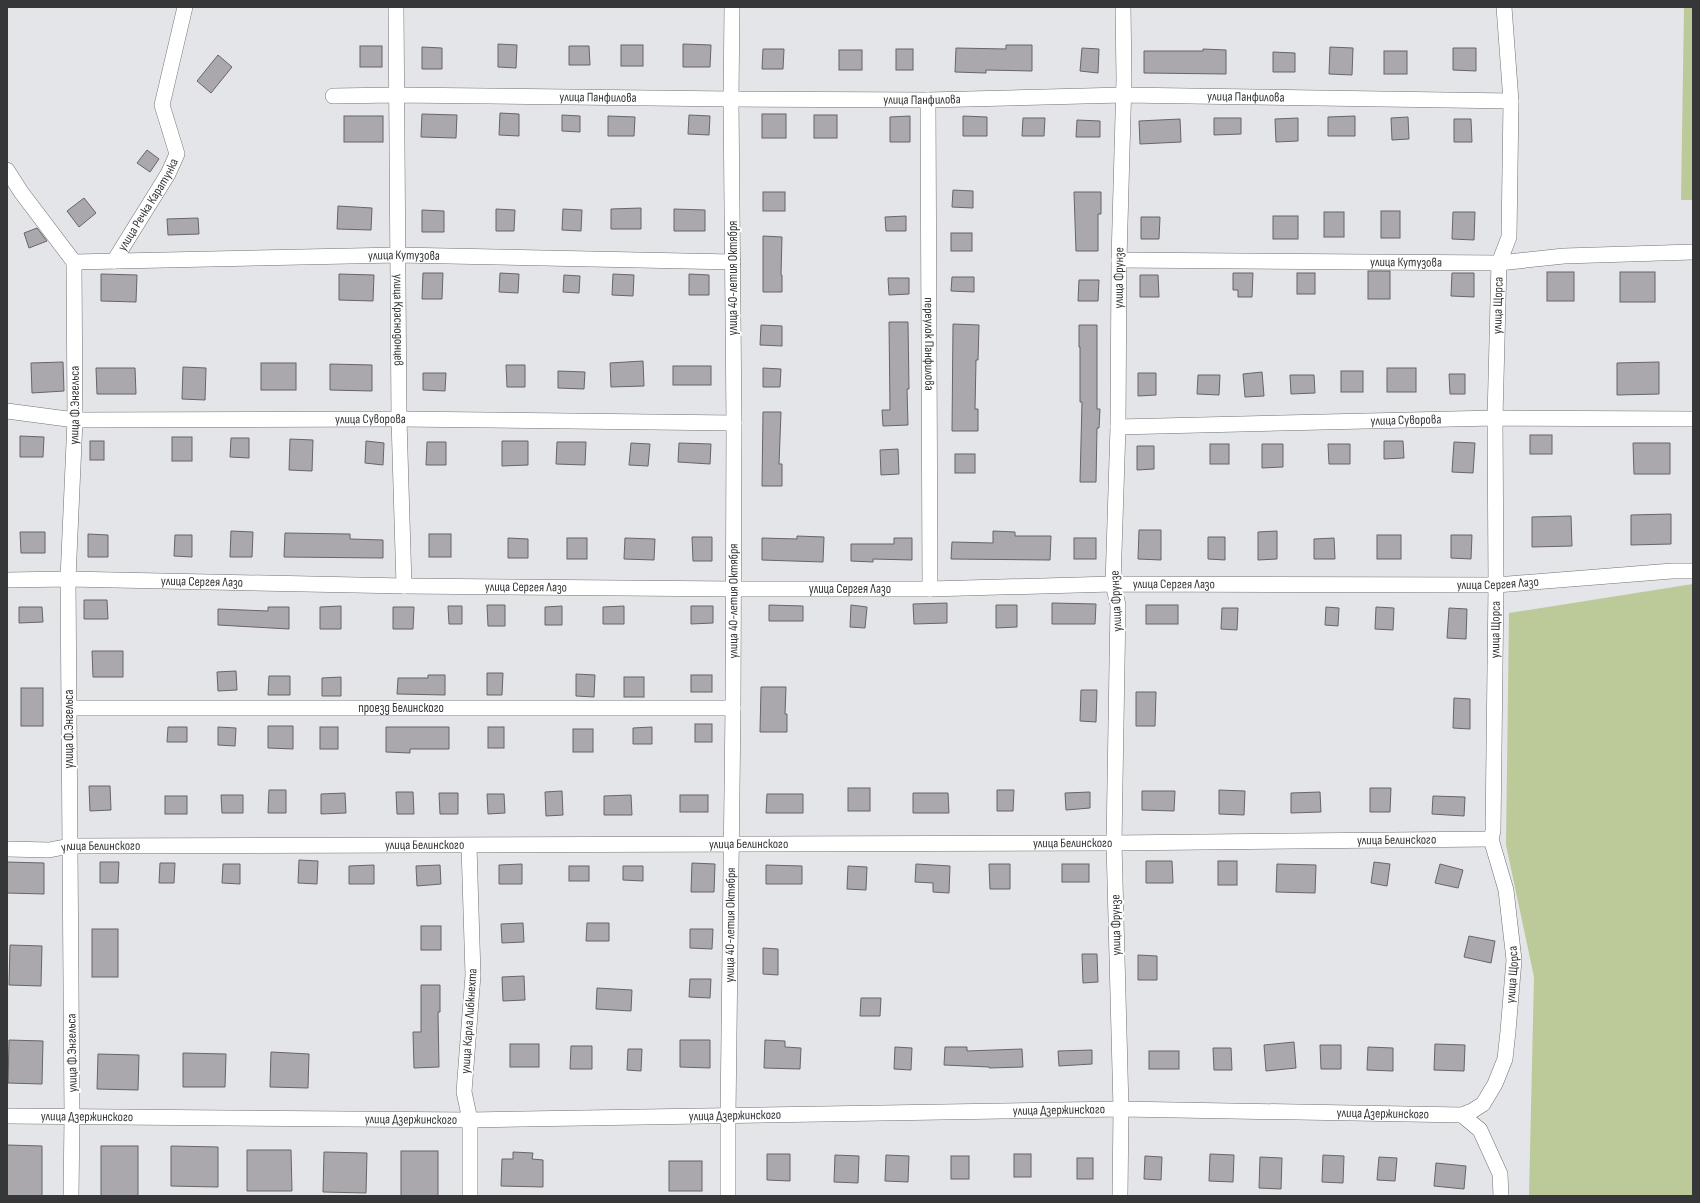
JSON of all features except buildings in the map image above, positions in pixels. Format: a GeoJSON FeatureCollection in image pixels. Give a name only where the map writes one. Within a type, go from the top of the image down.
{"type":"FeatureCollection","features":[{"type":"Feature","properties":{"kind":"street","name":"улица Речка Каратунка"},"geometry":{"type":"LineString","coordinates":[[114,261],[168,174],[177,154],[162,104],[185,7]]}},
{"type":"Feature","properties":{"kind":"street","name":"улица Краснодонцев"},"geometry":{"type":"LineString","coordinates":[[396,7],[399,419],[404,586]]}},
{"type":"Feature","properties":{"kind":"street","name":"улица 40-летия Октября"},"geometry":{"type":"LineString","coordinates":[[728,1196],[734,590],[731,99],[732,7]]}},
{"type":"Feature","properties":{"kind":"street","name":"улица Фрунзе"},"geometry":{"type":"LineString","coordinates":[[1120,1196],[1121,1109],[1114,843],[1118,606],[1113,584],[1118,427],[1119,260],[1124,79],[1122,7]]}},
{"type":"Feature","properties":{"kind":"street","name":"улица Щорса"},"geometry":{"type":"LineString","coordinates":[[1462,1115],[1472,1112],[1483,1104],[1495,1084],[1506,1059],[1514,960],[1506,890],[1491,839],[1493,831],[1496,585],[1495,418],[1499,263],[1509,237],[1511,101],[1504,7]]}},
{"type":"Feature","properties":{"kind":"street","name":"улица Панфилова"},"geometry":{"type":"LineString","coordinates":[[332,96],[396,95],[928,100],[1123,95],[1511,101]]}},
{"type":"Feature","properties":{"kind":"street","name":"переулок Панфилова"},"geometry":{"type":"LineString","coordinates":[[928,100],[930,589]]}},
{"type":"Feature","properties":{"kind":"street"},"geometry":{"type":"LineString","coordinates":[[7,170],[21,192],[74,262]]}},
{"type":"Feature","properties":{"kind":"street","name":"улица Кутузова"},"geometry":{"type":"LineString","coordinates":[[1119,260],[1499,263],[1564,256],[1693,252]]}},
{"type":"Feature","properties":{"kind":"street","name":"улица Кутузова"},"geometry":{"type":"LineString","coordinates":[[74,262],[398,255],[733,262]]}},
{"type":"Feature","properties":{"kind":"street","name":"улица Ф.Энгельса"},"geometry":{"type":"LineString","coordinates":[[72,1196],[68,579],[75,420],[74,262]]}},
{"type":"Feature","properties":{"kind":"street","name":"улица Суворова"},"geometry":{"type":"LineString","coordinates":[[7,411],[75,420],[399,419],[734,423]]}},
{"type":"Feature","properties":{"kind":"street","name":"улица Суворова"},"geometry":{"type":"LineString","coordinates":[[1118,427],[1495,418],[1693,419]]}},
{"type":"Feature","properties":{"kind":"street","name":"улица Сергея Лазо"},"geometry":{"type":"LineString","coordinates":[[7,580],[68,579],[404,586],[734,590],[930,589],[1113,584],[1496,585],[1672,571],[1693,571]]}},
{"type":"Feature","properties":{"kind":"street","name":"проезд Белинского"},"geometry":{"type":"LineString","coordinates":[[69,708],[733,708]]}},
{"type":"Feature","properties":{"kind":"street","name":"улица Белинского"},"geometry":{"type":"LineString","coordinates":[[7,849],[49,850],[70,846],[1114,843],[1491,839]]}},
{"type":"Feature","properties":{"kind":"street","name":"улица Карла Либкнехта"},"geometry":{"type":"LineString","coordinates":[[469,846],[473,975],[464,1092],[470,1120],[470,1196]]}},
{"type":"Feature","properties":{"kind":"street","name":"улица Дзержинского"},"geometry":{"type":"LineString","coordinates":[[7,1116],[470,1120],[1121,1109],[1462,1115]]}},
{"type":"Feature","properties":{"kind":"street"},"geometry":{"type":"LineString","coordinates":[[1462,1115],[1480,1130],[1500,1174],[1502,1196]]}},
{"type":"Feature","properties":{"kind":"green space"},"geometry":{"type":"Polygon","coordinates":[[[1684,7],[1693,7],[1693,200],[1681,200],[1684,7]]]}},
{"type":"Feature","properties":{"kind":"green space"},"geometry":{"type":"Polygon","coordinates":[[[1693,584],[1693,1196],[1529,1196],[1534,977],[1506,845],[1509,613],[1693,584]]]}}]}
